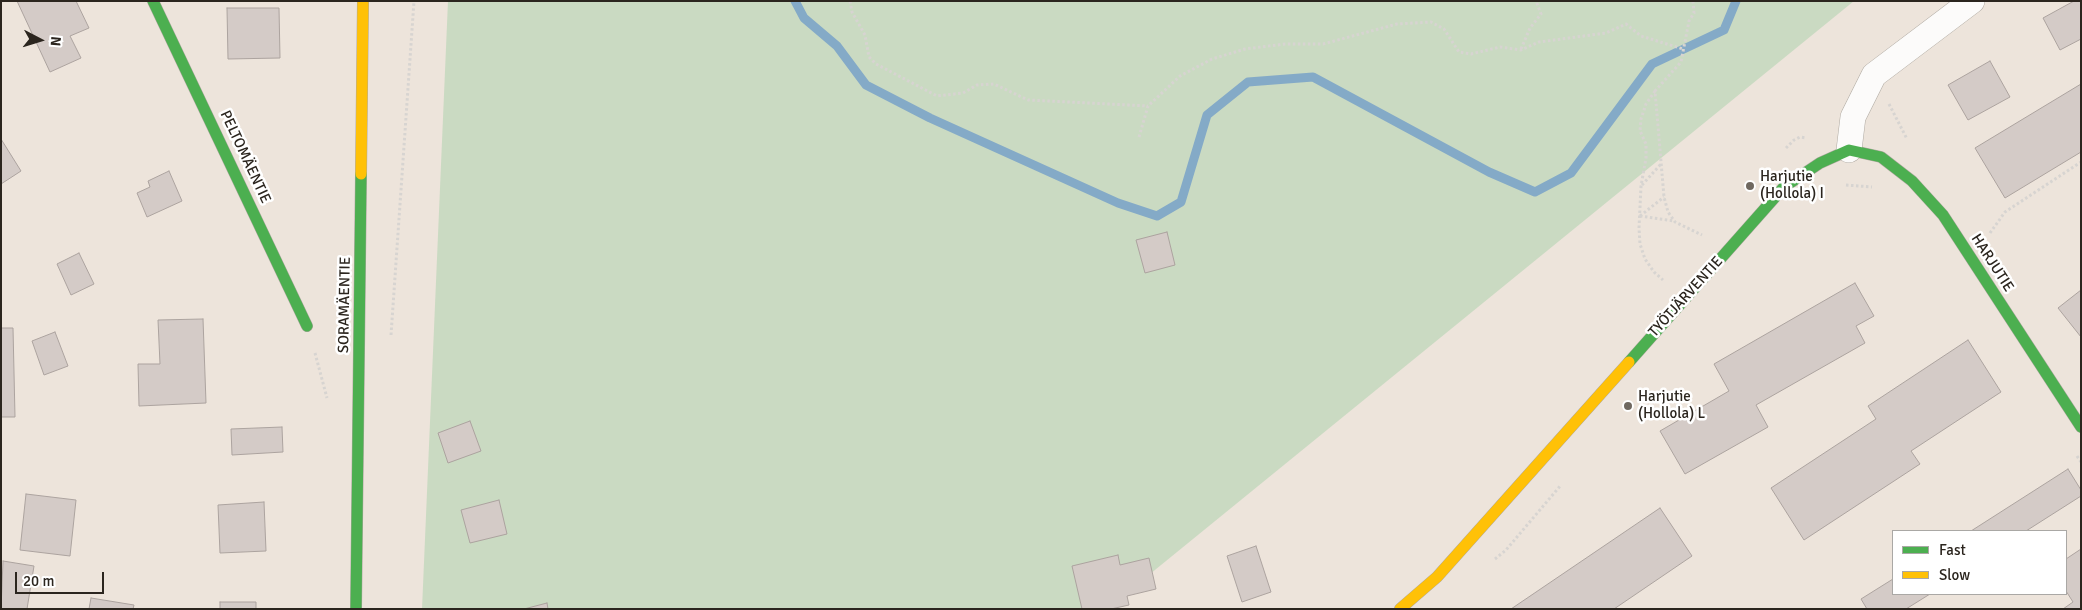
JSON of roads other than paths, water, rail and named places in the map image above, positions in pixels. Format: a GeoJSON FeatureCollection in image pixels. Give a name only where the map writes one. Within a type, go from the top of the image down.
{"type":"FeatureCollection","features":[{"type":"Feature","properties":{"kind":"street","name":"PELTOMÄENTIE"},"geometry":{"type":"LineString","coordinates":[[153,1],[308,326]]}},
{"type":"Feature","properties":{"kind":"street","name":"SORAMÄENTIE"},"geometry":{"type":"LineString","coordinates":[[356,609],[363,1]]}},
{"type":"Feature","properties":{"kind":"street"},"geometry":{"type":"LineString","coordinates":[[1848,150],[1853,117],[1874,75],[1972,1]]}},
{"type":"Feature","properties":{"kind":"street","name":"TYÖTJÄRVENTIE"},"geometry":{"type":"LineString","coordinates":[[1400,609],[1437,577],[1784,187],[1820,163],[1848,150]]}},
{"type":"Feature","properties":{"kind":"street","name":"HARJUTIE"},"geometry":{"type":"LineString","coordinates":[[1848,150],[1881,158],[1912,181],[1943,215],[2081,427]]}},
{"type":"Feature","properties":{"kind":"waterway"},"geometry":{"type":"LineString","coordinates":[[795,1],[804,18],[837,46],[866,85],[930,118],[1118,203],[1157,216],[1181,202],[1207,115],[1248,82],[1313,77],[1489,172],[1535,192],[1571,173],[1652,64],[1724,30],[1736,1]]}},
{"type":"Feature","properties":{"kind":"place","name":"Harjutie (Hollola) I"},"geometry":{"type":"Point","coordinates":[1750,186]}},
{"type":"Feature","properties":{"kind":"place","name":"Harjutie (Hollola) L"},"geometry":{"type":"Point","coordinates":[1628,406]}}]}
